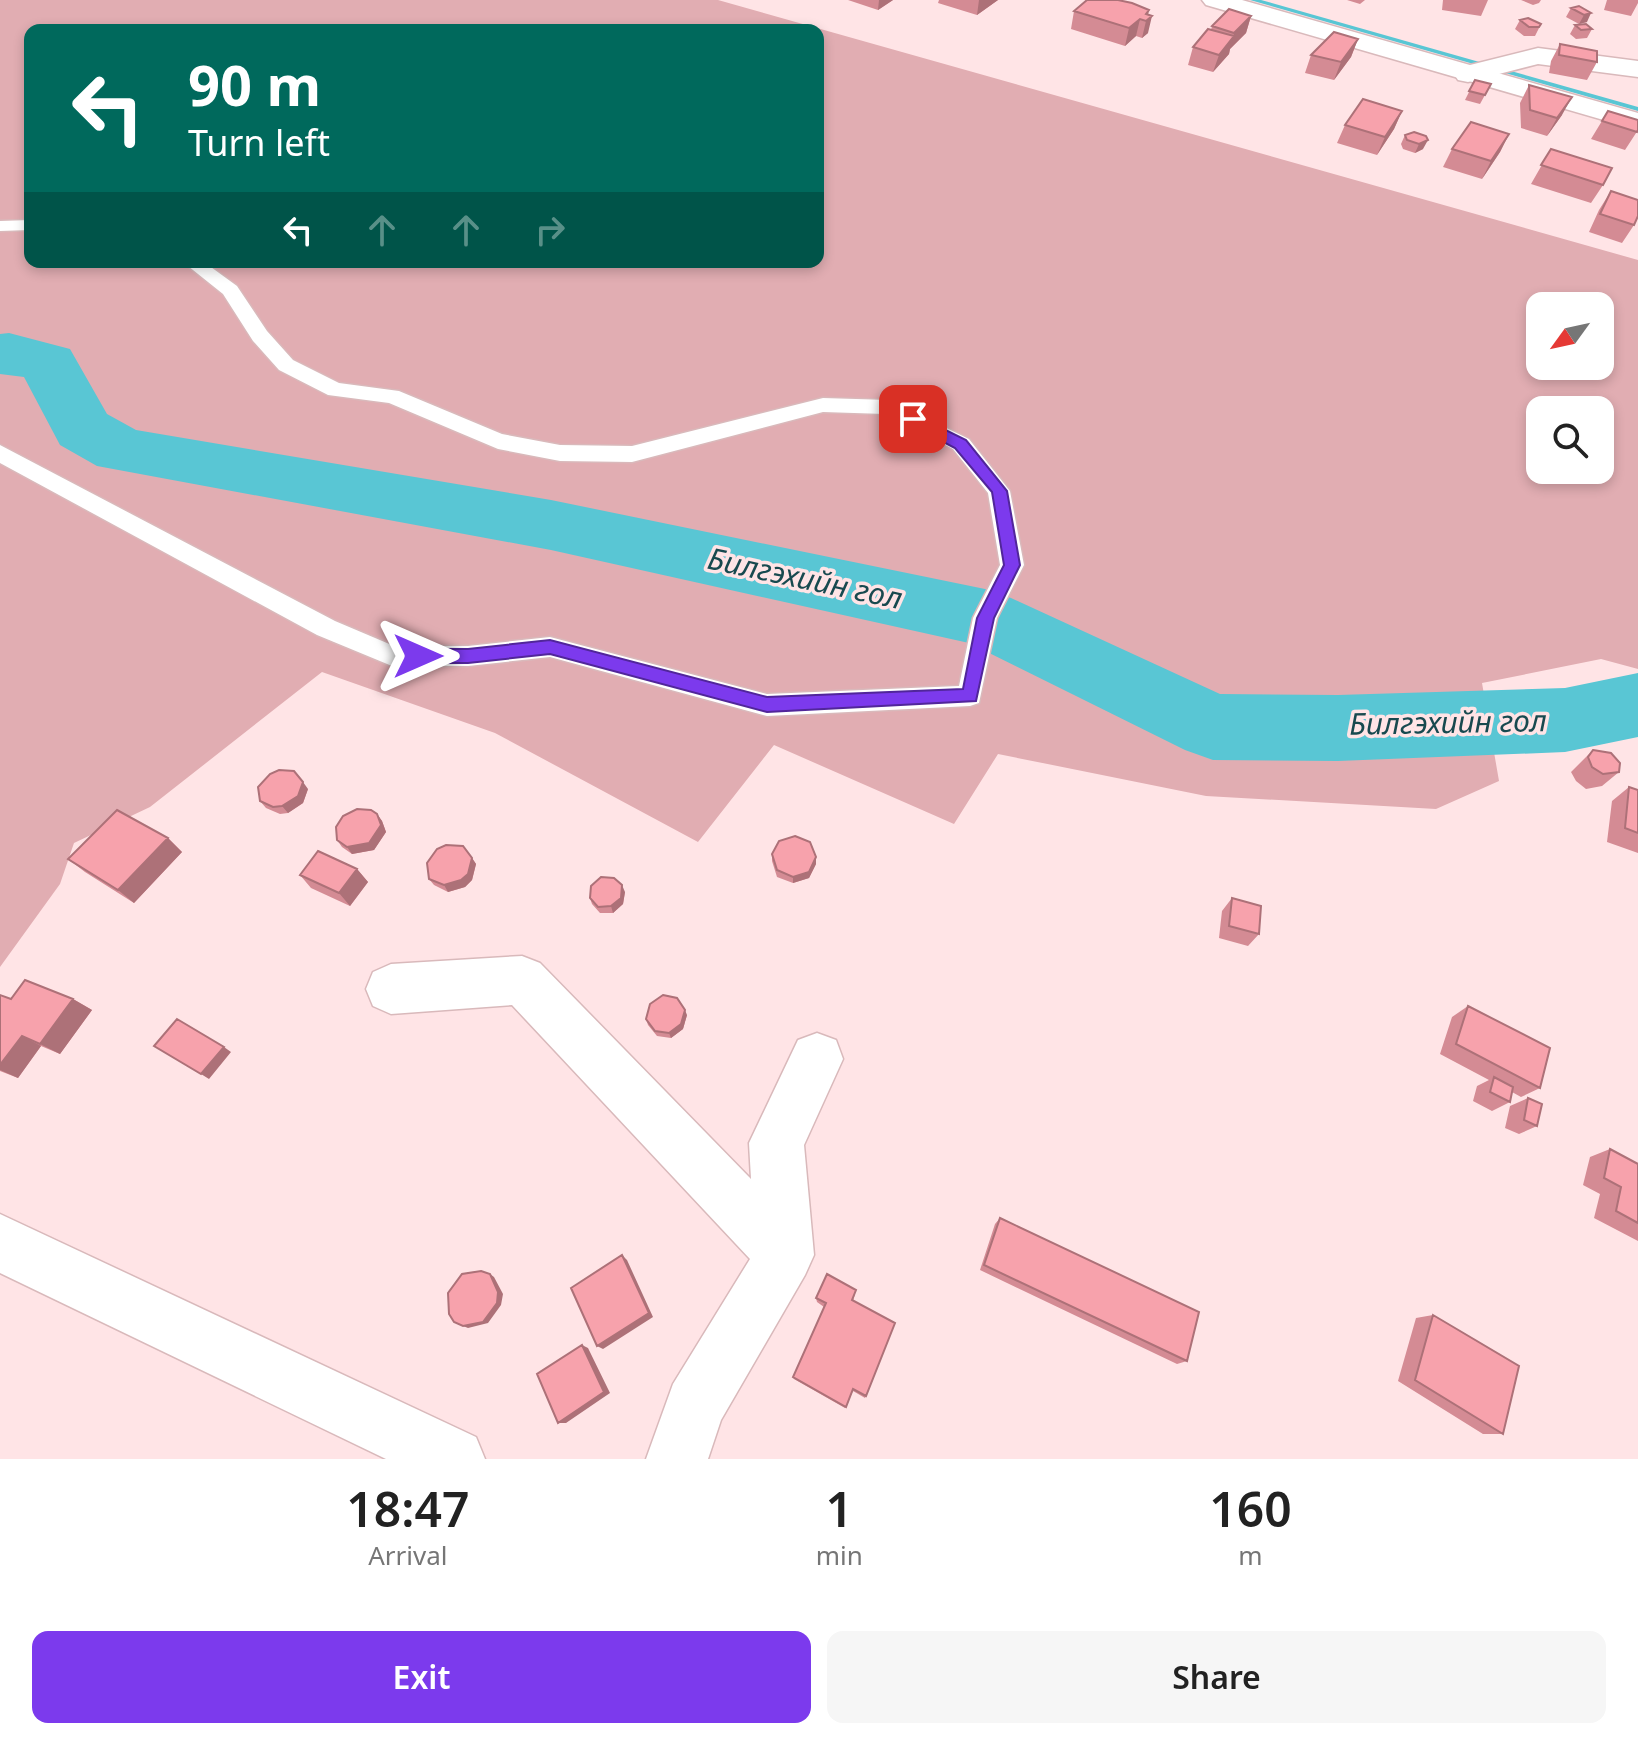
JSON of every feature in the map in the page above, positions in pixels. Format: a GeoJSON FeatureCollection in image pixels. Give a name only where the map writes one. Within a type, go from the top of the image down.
{"type":"FeatureCollection","features":[{"type":"Feature","properties":{"kind":"street"},"geometry":{"type":"LineString","coordinates":[[1225,1],[1638,122]]}},
{"type":"Feature","properties":{"kind":"street"},"geometry":{"type":"LineString","coordinates":[[1468,74],[1538,56],[1638,69]]}},
{"type":"Feature","properties":{"kind":"street"},"geometry":{"type":"LineString","coordinates":[[391,989],[522,980],[785,1255]]}},
{"type":"Feature","properties":{"kind":"street"},"geometry":{"type":"LineString","coordinates":[[677,1459],[695,1406],[785,1255],[776,1143],[817,1059]]}},
{"type":"Feature","properties":{"kind":"street"},"geometry":{"type":"LineString","coordinates":[[0,1243],[454,1459]]}},
{"type":"Feature","properties":{"kind":"lane"},"geometry":{"type":"LineString","coordinates":[[0,226],[24,225]]}},
{"type":"Feature","properties":{"kind":"lane"},"geometry":{"type":"LineString","coordinates":[[0,453],[326,628],[392,656],[468,656],[550,647],[767,705],[970,696],[985,618],[1012,565],[999,491],[961,444],[889,407],[823,405],[632,454],[560,453],[498,441],[392,396],[335,390],[286,365],[260,336],[230,290],[200,268]]}},
{"type":"Feature","properties":{"kind":"shaded area"},"geometry":{"type":"Polygon","coordinates":[[[0,0],[718,0],[803,24],[24,24],[24,268],[824,268],[824,30],[1638,260],[1638,669],[1601,659],[1482,683],[1499,781],[1436,809],[1206,796],[998,754],[954,824],[774,745],[698,842],[495,733],[322,672],[150,807],[74,843],[60,884],[0,967],[0,0]]]}},
{"type":"Feature","properties":{"kind":"building"},"geometry":{"type":"Polygon","coordinates":[[[1087,0],[1132,3],[1149,10],[1146,14],[1152,16],[1146,21],[1140,19],[1129,28],[1074,11],[1087,0]]]}},
{"type":"Feature","properties":{"kind":"building"},"geometry":{"type":"Polygon","coordinates":[[[1579,6],[1591,13],[1584,15],[1571,8],[1579,6]]]}},
{"type":"Feature","properties":{"kind":"building"},"geometry":{"type":"Polygon","coordinates":[[[1229,9],[1251,16],[1234,33],[1212,26],[1229,9]]]}},
{"type":"Feature","properties":{"kind":"building"},"geometry":{"type":"Polygon","coordinates":[[[1528,18],[1541,24],[1539,27],[1529,27],[1520,20],[1528,18]]]}},
{"type":"Feature","properties":{"kind":"building"},"geometry":{"type":"Polygon","coordinates":[[[1586,24],[1592,29],[1581,30],[1575,25],[1586,24]]]}},
{"type":"Feature","properties":{"kind":"building"},"geometry":{"type":"Polygon","coordinates":[[[1208,29],[1234,36],[1219,55],[1193,47],[1208,29]]]}},
{"type":"Feature","properties":{"kind":"building"},"geometry":{"type":"Polygon","coordinates":[[[1334,32],[1358,39],[1341,62],[1311,55],[1334,32]]]}},
{"type":"Feature","properties":{"kind":"building"},"geometry":{"type":"Polygon","coordinates":[[[1560,44],[1597,51],[1597,62],[1559,55],[1560,44]]]}},
{"type":"Feature","properties":{"kind":"building"},"geometry":{"type":"Polygon","coordinates":[[[1475,80],[1491,84],[1485,95],[1469,91],[1475,80]]]}},
{"type":"Feature","properties":{"kind":"building"},"geometry":{"type":"Polygon","coordinates":[[[1529,85],[1572,97],[1557,118],[1530,110],[1529,85]]]}},
{"type":"Feature","properties":{"kind":"building"},"geometry":{"type":"Polygon","coordinates":[[[1363,99],[1402,111],[1385,137],[1345,125],[1363,99]]]}},
{"type":"Feature","properties":{"kind":"building"},"geometry":{"type":"Polygon","coordinates":[[[1608,111],[1638,120],[1637,132],[1602,121],[1608,111]]]}},
{"type":"Feature","properties":{"kind":"building"},"geometry":{"type":"Polygon","coordinates":[[[1471,122],[1509,134],[1491,161],[1452,149],[1471,122]]]}},
{"type":"Feature","properties":{"kind":"building"},"geometry":{"type":"Polygon","coordinates":[[[1414,132],[1426,136],[1428,140],[1419,144],[1407,140],[1405,135],[1414,132]]]}},
{"type":"Feature","properties":{"kind":"building"},"geometry":{"type":"Polygon","coordinates":[[[1551,149],[1612,168],[1603,185],[1541,165],[1551,149]]]}},
{"type":"Feature","properties":{"kind":"building"},"geometry":{"type":"Polygon","coordinates":[[[1611,191],[1638,200],[1638,216],[1634,225],[1600,214],[1611,191]]]}},
{"type":"Feature","properties":{"kind":"building"},"geometry":{"type":"Polygon","coordinates":[[[1593,750],[1611,753],[1620,763],[1619,772],[1603,774],[1592,767],[1588,757],[1593,750]]]}},
{"type":"Feature","properties":{"kind":"building"},"geometry":{"type":"Polygon","coordinates":[[[279,770],[294,771],[303,782],[298,796],[282,806],[273,807],[260,801],[258,787],[270,774],[279,770]]]}},
{"type":"Feature","properties":{"kind":"building"},"geometry":{"type":"Polygon","coordinates":[[[1629,787],[1638,790],[1638,833],[1625,828],[1629,787]]]}},
{"type":"Feature","properties":{"kind":"building"},"geometry":{"type":"Polygon","coordinates":[[[357,809],[371,810],[377,814],[381,825],[369,843],[347,847],[337,840],[336,827],[343,816],[357,809]]]}},
{"type":"Feature","properties":{"kind":"building"},"geometry":{"type":"Polygon","coordinates":[[[117,810],[168,838],[118,890],[68,859],[117,810]]]}},
{"type":"Feature","properties":{"kind":"building"},"geometry":{"type":"Polygon","coordinates":[[[795,836],[810,842],[816,857],[809,872],[793,877],[777,870],[772,854],[779,841],[795,836]]]}},
{"type":"Feature","properties":{"kind":"building"},"geometry":{"type":"Polygon","coordinates":[[[446,845],[463,846],[472,858],[468,874],[461,880],[444,885],[429,879],[427,863],[437,849],[446,845]]]}},
{"type":"Feature","properties":{"kind":"building"},"geometry":{"type":"Polygon","coordinates":[[[318,851],[357,869],[339,893],[300,875],[318,851]]]}},
{"type":"Feature","properties":{"kind":"building"},"geometry":{"type":"Polygon","coordinates":[[[601,877],[614,878],[622,885],[621,898],[611,906],[598,907],[590,898],[591,886],[601,877]]]}},
{"type":"Feature","properties":{"kind":"building"},"geometry":{"type":"Polygon","coordinates":[[[1232,898],[1261,906],[1259,934],[1229,926],[1232,898]]]}},
{"type":"Feature","properties":{"kind":"building"},"geometry":{"type":"Polygon","coordinates":[[[25,980],[73,999],[40,1044],[22,1036],[0,1065],[0,995],[11,999],[25,980]]]}},
{"type":"Feature","properties":{"kind":"building"},"geometry":{"type":"Polygon","coordinates":[[[663,995],[677,998],[685,1010],[681,1024],[669,1033],[655,1031],[646,1019],[650,1004],[663,995]]]}},
{"type":"Feature","properties":{"kind":"building"},"geometry":{"type":"Polygon","coordinates":[[[1468,1006],[1550,1048],[1540,1088],[1456,1044],[1468,1006]]]}},
{"type":"Feature","properties":{"kind":"building"},"geometry":{"type":"Polygon","coordinates":[[[177,1019],[224,1047],[201,1074],[154,1046],[177,1019]]]}},
{"type":"Feature","properties":{"kind":"building"},"geometry":{"type":"Polygon","coordinates":[[[1494,1077],[1513,1087],[1510,1102],[1490,1092],[1494,1077]]]}},
{"type":"Feature","properties":{"kind":"building"},"geometry":{"type":"Polygon","coordinates":[[[1528,1098],[1542,1104],[1537,1126],[1524,1120],[1528,1098]]]}},
{"type":"Feature","properties":{"kind":"building"},"geometry":{"type":"Polygon","coordinates":[[[1610,1149],[1638,1164],[1638,1223],[1616,1211],[1621,1187],[1604,1178],[1610,1149]]]}},
{"type":"Feature","properties":{"kind":"building"},"geometry":{"type":"Polygon","coordinates":[[[1000,1218],[1199,1312],[1187,1361],[984,1265],[1000,1218]]]}},
{"type":"Feature","properties":{"kind":"building"},"geometry":{"type":"Polygon","coordinates":[[[622,1255],[649,1313],[597,1346],[571,1288],[622,1255]]]}},
{"type":"Feature","properties":{"kind":"building"},"geometry":{"type":"Polygon","coordinates":[[[481,1271],[490,1274],[498,1292],[497,1303],[483,1322],[463,1326],[454,1322],[449,1314],[448,1293],[462,1274],[481,1271]]]}},
{"type":"Feature","properties":{"kind":"building"},"geometry":{"type":"Polygon","coordinates":[[[827,1274],[856,1290],[852,1300],[895,1323],[866,1396],[853,1389],[846,1407],[793,1377],[826,1303],[816,1298],[827,1274]]]}},
{"type":"Feature","properties":{"kind":"building"},"geometry":{"type":"Polygon","coordinates":[[[1433,1315],[1519,1366],[1503,1434],[1415,1380],[1433,1315]]]}},
{"type":"Feature","properties":{"kind":"building"},"geometry":{"type":"Polygon","coordinates":[[[582,1345],[604,1392],[558,1423],[537,1374],[582,1345]]]}},
{"type":"Feature","properties":{"kind":"waterway"},"geometry":{"type":"LineString","coordinates":[[1253,0],[1638,109]]}},
{"type":"Feature","properties":{"kind":"waterway","name":"Билгэхийн гол"},"geometry":{"type":"LineString","coordinates":[[0,354],[9,353],[48,363],[83,429],[120,450],[551,525],[985,618],[1213,727],[1338,728],[1565,720],[1638,705]]}},
{"type":"Feature","properties":{"kind":"route"},"geometry":{"type":"LineString","coordinates":[[418,656],[468,656],[550,647],[767,705],[970,696],[985,618],[1012,565],[999,491],[961,444],[913,419]]}}]}
